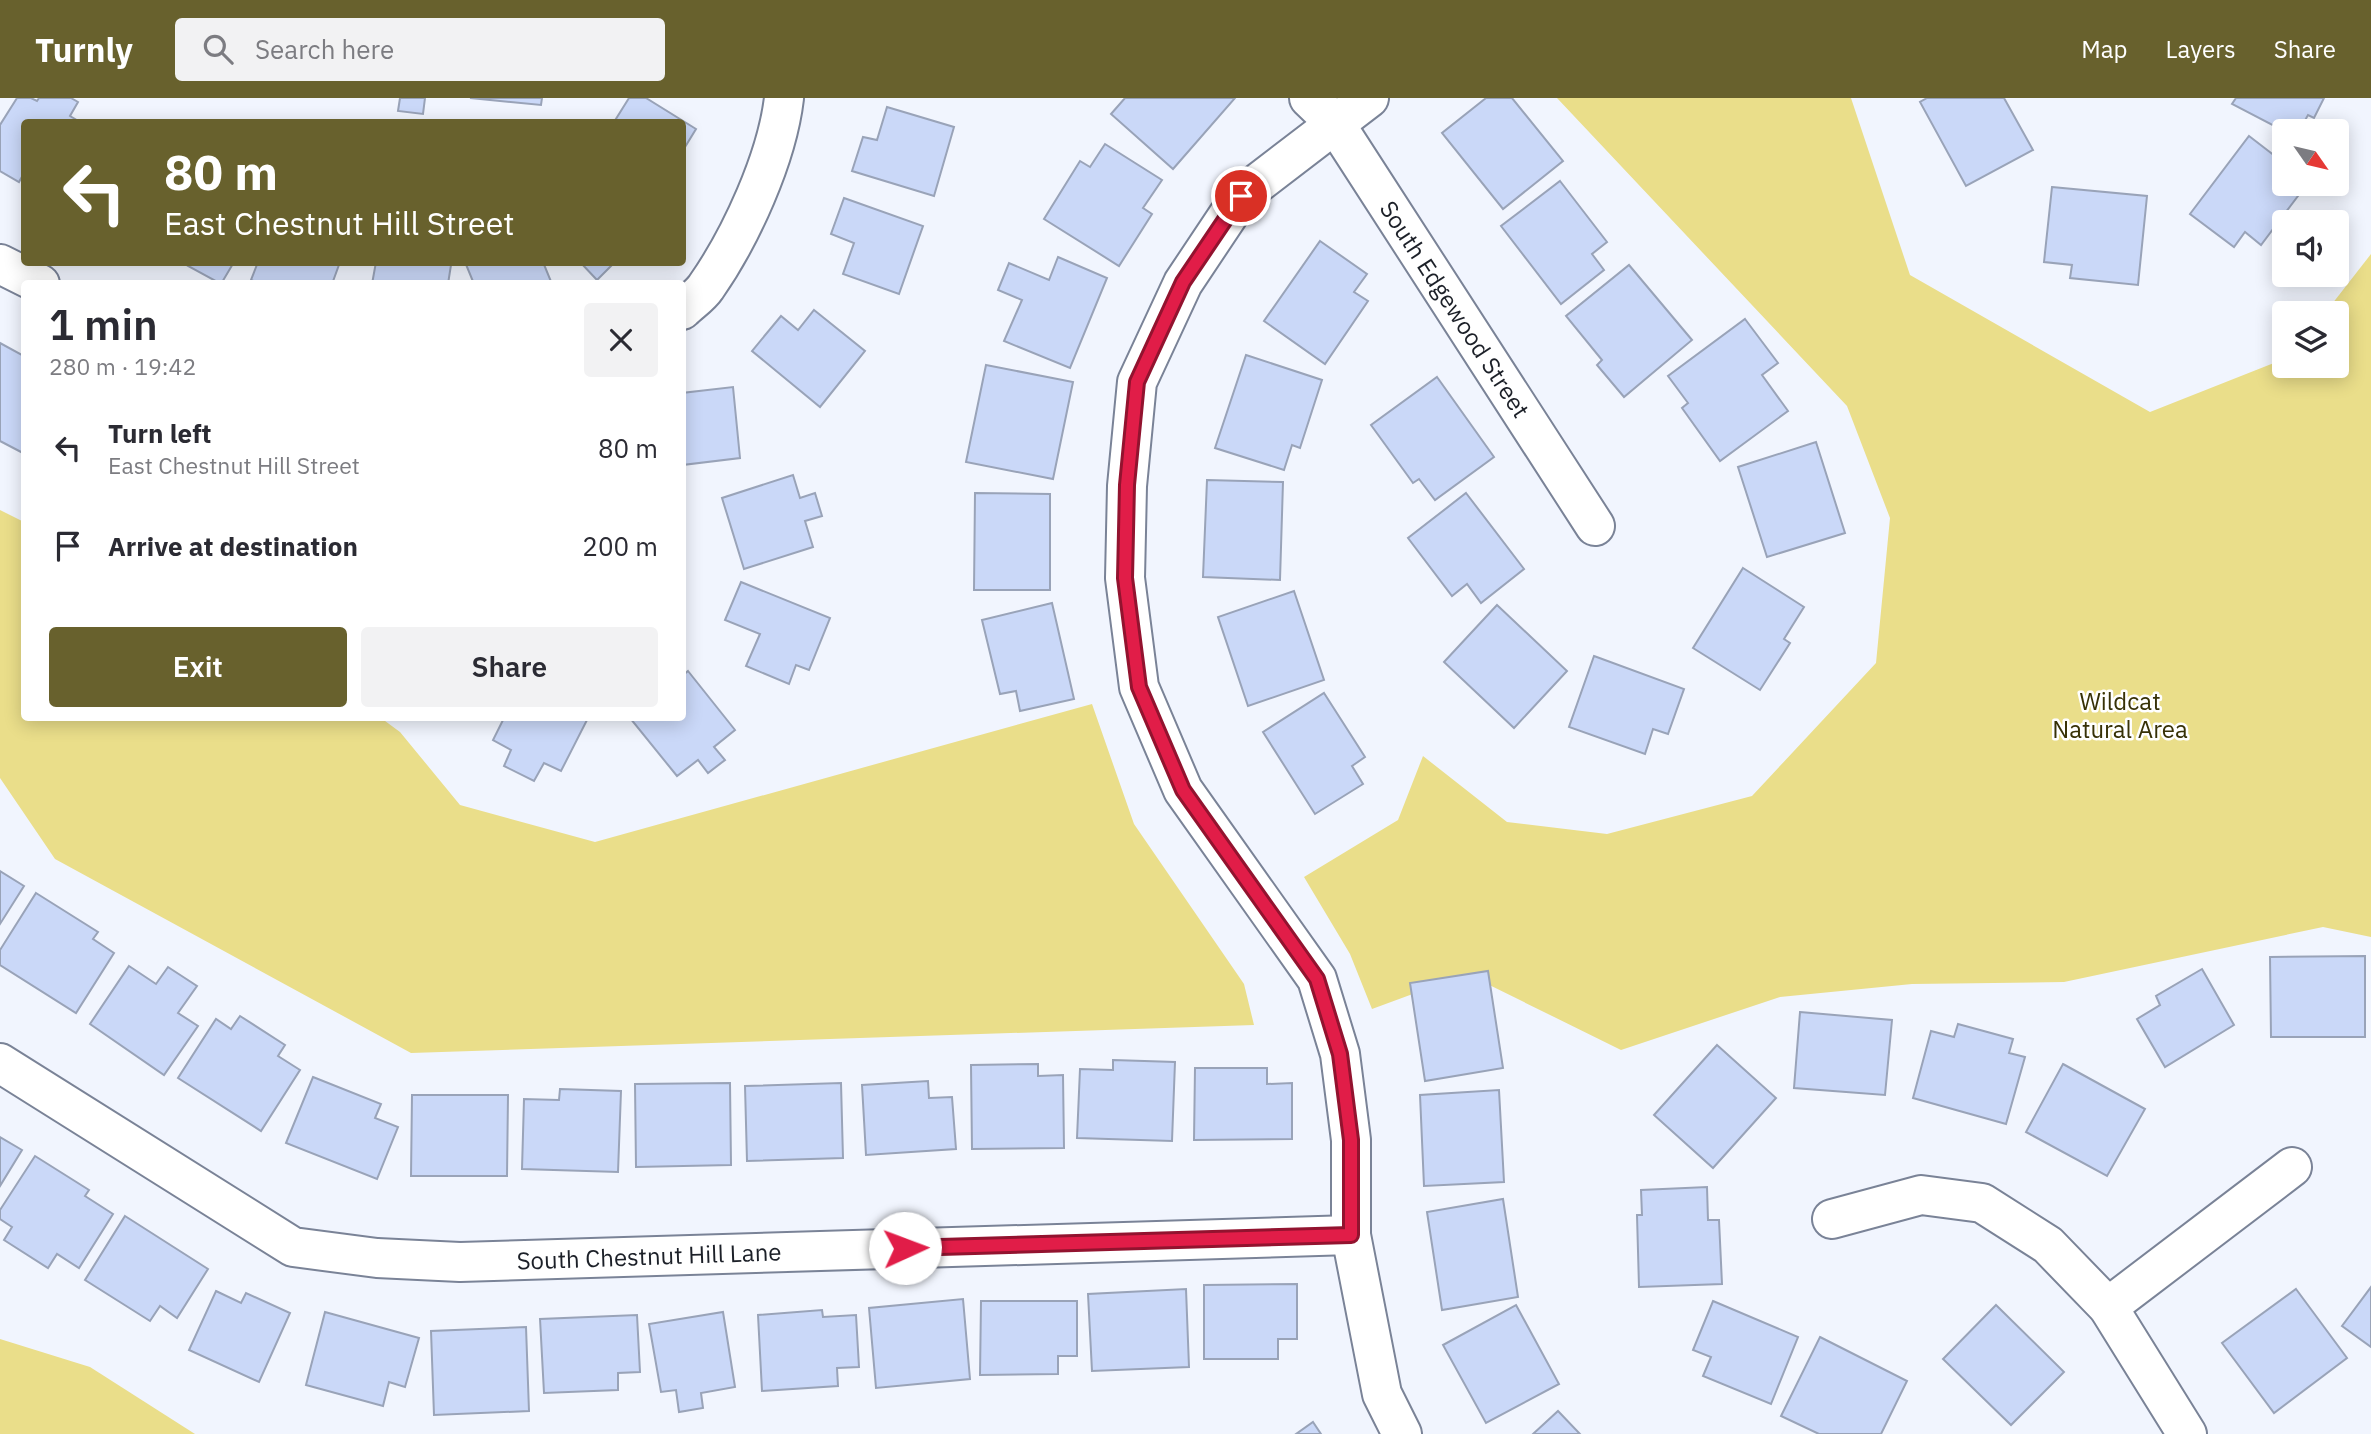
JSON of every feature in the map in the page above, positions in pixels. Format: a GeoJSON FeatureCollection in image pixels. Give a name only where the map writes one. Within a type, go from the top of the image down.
{"type":"FeatureCollection","features":[{"type":"Feature","properties":{"kind":"street"},"geometry":{"type":"LineString","coordinates":[[686,306],[705,289],[747,218],[781,123],[783,98]]}},
{"type":"Feature","properties":{"kind":"street"},"geometry":{"type":"LineString","coordinates":[[1369,98],[1321,110],[1241,196],[1183,282],[1137,382],[1127,485],[1125,578],[1139,687],[1183,790],[1317,979],[1340,1054],[1351,1140],[1351,1235],[1382,1394],[1402,1434]]}},
{"type":"Feature","properties":{"kind":"street","name":"South Edgewood Street"},"geometry":{"type":"LineString","coordinates":[[1321,110],[1595,526]]}},
{"type":"Feature","properties":{"kind":"street"},"geometry":{"type":"LineString","coordinates":[[0,264],[32,280]]}},
{"type":"Feature","properties":{"kind":"street","name":"South Chestnut Hill Lane"},"geometry":{"type":"LineString","coordinates":[[0,1063],[293,1247],[305,1249],[377,1258],[460,1262],[1351,1235]]}},
{"type":"Feature","properties":{"kind":"street"},"geometry":{"type":"LineString","coordinates":[[2108,1307],[2292,1167]]}},
{"type":"Feature","properties":{"kind":"street"},"geometry":{"type":"LineString","coordinates":[[1832,1219],[1921,1195],[1982,1203],[2049,1245],[2108,1307],[2187,1434]]}},
{"type":"Feature","properties":{"kind":"green space","name":"Wildcat Natural Area"},"geometry":{"type":"Polygon","coordinates":[[[1557,98],[1851,98],[1910,275],[2150,412],[2272,364],[2272,378],[2349,378],[2349,301],[2334,301],[2345,287],[2349,287],[2349,282],[2371,254],[2371,937],[2323,927],[2064,982],[1912,984],[1780,997],[1621,1050],[1467,974],[1372,1009],[1350,954],[1304,877],[1398,820],[1423,756],[1507,822],[1607,834],[1752,796],[1876,663],[1890,518],[1847,406],[1557,98]]]}},
{"type":"Feature","properties":{"kind":"green space"},"geometry":{"type":"Polygon","coordinates":[[[0,510],[21,520],[21,721],[385,721],[400,732],[460,805],[595,842],[1092,704],[1134,824],[1244,984],[1254,1025],[411,1053],[55,859],[0,778],[0,510]]]}},
{"type":"Feature","properties":{"kind":"green space"},"geometry":{"type":"Polygon","coordinates":[[[0,1339],[90,1367],[195,1434],[0,1434],[0,1339]]]}},
{"type":"Feature","properties":{"kind":"building"},"geometry":{"type":"Polygon","coordinates":[[[17,98],[37,101],[39,98],[71,98],[78,102],[70,116],[75,119],[21,119],[19,182],[0,171],[0,125],[17,98]]]}},
{"type":"Feature","properties":{"kind":"building"},"geometry":{"type":"Polygon","coordinates":[[[400,98],[425,98],[423,114],[398,111],[400,98]]]}},
{"type":"Feature","properties":{"kind":"building"},"geometry":{"type":"Polygon","coordinates":[[[470,98],[542,98],[541,105],[470,98]]]}},
{"type":"Feature","properties":{"kind":"building"},"geometry":{"type":"Polygon","coordinates":[[[629,98],[646,98],[680,119],[616,119],[629,98]]]}},
{"type":"Feature","properties":{"kind":"building"},"geometry":{"type":"Polygon","coordinates":[[[1125,98],[1235,98],[1173,169],[1111,114],[1125,98]]]}},
{"type":"Feature","properties":{"kind":"building"},"geometry":{"type":"Polygon","coordinates":[[[1486,98],[1512,98],[1563,161],[1503,209],[1442,133],[1486,98]]]}},
{"type":"Feature","properties":{"kind":"building"},"geometry":{"type":"Polygon","coordinates":[[[1927,98],[2004,98],[2033,150],[1966,186],[1920,102],[1927,98]]]}},
{"type":"Feature","properties":{"kind":"building"},"geometry":{"type":"Polygon","coordinates":[[[2236,98],[2324,98],[2314,118],[2308,115],[2306,119],[2272,119],[2272,125],[2232,104],[2236,98]]]}},
{"type":"Feature","properties":{"kind":"building"},"geometry":{"type":"Polygon","coordinates":[[[887,107],[954,127],[934,196],[852,171],[863,137],[877,140],[887,107]]]}},
{"type":"Feature","properties":{"kind":"building"},"geometry":{"type":"Polygon","coordinates":[[[686,123],[696,129],[686,145],[686,123]]]}},
{"type":"Feature","properties":{"kind":"building"},"geometry":{"type":"Polygon","coordinates":[[[2249,136],[2272,154],[2272,196],[2298,196],[2287,210],[2272,210],[2272,230],[2261,245],[2245,232],[2234,247],[2190,214],[2249,136]]]}},
{"type":"Feature","properties":{"kind":"building"},"geometry":{"type":"Polygon","coordinates":[[[1105,144],[1162,180],[1143,208],[1152,214],[1119,266],[1044,219],[1080,161],[1090,167],[1105,144]]]}},
{"type":"Feature","properties":{"kind":"building"},"geometry":{"type":"Polygon","coordinates":[[[1560,181],[1607,242],[1592,254],[1604,270],[1561,304],[1501,226],[1560,181]]]}},
{"type":"Feature","properties":{"kind":"building"},"geometry":{"type":"Polygon","coordinates":[[[2052,187],[2147,196],[2138,285],[2070,278],[2072,265],[2044,262],[2052,187]]]}},
{"type":"Feature","properties":{"kind":"building"},"geometry":{"type":"Polygon","coordinates":[[[844,198],[923,226],[899,294],[843,274],[854,243],[831,234],[844,198]]]}},
{"type":"Feature","properties":{"kind":"building"},"geometry":{"type":"Polygon","coordinates":[[[1320,241],[1367,274],[1354,292],[1368,301],[1325,364],[1264,321],[1320,241]]]}},
{"type":"Feature","properties":{"kind":"building"},"geometry":{"type":"Polygon","coordinates":[[[1058,257],[1107,278],[1070,368],[1004,341],[1022,300],[998,290],[1009,263],[1049,280],[1058,257]]]}},
{"type":"Feature","properties":{"kind":"building"},"geometry":{"type":"Polygon","coordinates":[[[1629,265],[1692,340],[1624,397],[1597,365],[1602,360],[1566,316],[1629,265]]]}},
{"type":"Feature","properties":{"kind":"building"},"geometry":{"type":"Polygon","coordinates":[[[188,266],[232,266],[223,280],[214,280],[188,266]]]}},
{"type":"Feature","properties":{"kind":"building"},"geometry":{"type":"Polygon","coordinates":[[[256,266],[339,266],[333,280],[251,280],[256,266]]]}},
{"type":"Feature","properties":{"kind":"building"},"geometry":{"type":"Polygon","coordinates":[[[375,266],[451,266],[449,280],[373,280],[375,266]]]}},
{"type":"Feature","properties":{"kind":"building"},"geometry":{"type":"Polygon","coordinates":[[[467,266],[545,266],[550,280],[472,280],[467,266]]]}},
{"type":"Feature","properties":{"kind":"building"},"geometry":{"type":"Polygon","coordinates":[[[584,266],[611,266],[597,280],[584,266]]]}},
{"type":"Feature","properties":{"kind":"building"},"geometry":{"type":"Polygon","coordinates":[[[814,310],[865,351],[820,407],[752,351],[781,316],[798,330],[814,310]]]}},
{"type":"Feature","properties":{"kind":"building"},"geometry":{"type":"Polygon","coordinates":[[[1745,319],[1778,363],[1762,375],[1788,411],[1720,461],[1682,408],[1688,403],[1668,376],[1745,319]]]}},
{"type":"Feature","properties":{"kind":"building"},"geometry":{"type":"Polygon","coordinates":[[[0,343],[21,354],[21,452],[0,441],[0,343]]]}},
{"type":"Feature","properties":{"kind":"building"},"geometry":{"type":"Polygon","coordinates":[[[1246,355],[1322,380],[1300,448],[1292,445],[1284,470],[1215,448],[1246,355]]]}},
{"type":"Feature","properties":{"kind":"building"},"geometry":{"type":"Polygon","coordinates":[[[986,365],[1073,382],[1053,479],[966,462],[986,365]]]}},
{"type":"Feature","properties":{"kind":"building"},"geometry":{"type":"Polygon","coordinates":[[[1437,377],[1494,457],[1435,500],[1419,479],[1413,483],[1371,425],[1437,377]]]}},
{"type":"Feature","properties":{"kind":"building"},"geometry":{"type":"Polygon","coordinates":[[[733,387],[740,458],[686,465],[686,393],[733,387]]]}},
{"type":"Feature","properties":{"kind":"building"},"geometry":{"type":"Polygon","coordinates":[[[1816,442],[1845,533],[1767,557],[1738,467],[1816,442]]]}},
{"type":"Feature","properties":{"kind":"building"},"geometry":{"type":"Polygon","coordinates":[[[793,475],[800,498],[815,493],[822,516],[805,521],[813,547],[744,569],[722,498],[793,475]]]}},
{"type":"Feature","properties":{"kind":"building"},"geometry":{"type":"Polygon","coordinates":[[[1207,480],[1283,482],[1280,580],[1203,577],[1207,480]]]}},
{"type":"Feature","properties":{"kind":"building"},"geometry":{"type":"Polygon","coordinates":[[[975,493],[1050,494],[1050,590],[974,590],[975,493]]]}},
{"type":"Feature","properties":{"kind":"building"},"geometry":{"type":"Polygon","coordinates":[[[1466,493],[1524,569],[1481,603],[1467,584],[1452,596],[1408,538],[1466,493]]]}},
{"type":"Feature","properties":{"kind":"building"},"geometry":{"type":"Polygon","coordinates":[[[1743,568],[1804,607],[1784,639],[1790,643],[1760,690],[1693,648],[1743,568]]]}},
{"type":"Feature","properties":{"kind":"building"},"geometry":{"type":"Polygon","coordinates":[[[741,582],[830,618],[809,670],[796,665],[789,684],[746,666],[760,634],[725,620],[741,582]]]}},
{"type":"Feature","properties":{"kind":"building"},"geometry":{"type":"Polygon","coordinates":[[[1294,591],[1324,680],[1248,706],[1218,617],[1294,591]]]}},
{"type":"Feature","properties":{"kind":"building"},"geometry":{"type":"Polygon","coordinates":[[[1052,603],[1074,699],[1020,711],[1016,691],[1000,694],[982,620],[1052,603]]]}},
{"type":"Feature","properties":{"kind":"building"},"geometry":{"type":"Polygon","coordinates":[[[1497,605],[1567,671],[1514,728],[1444,662],[1497,605]]]}},
{"type":"Feature","properties":{"kind":"building"},"geometry":{"type":"Polygon","coordinates":[[[1594,656],[1684,689],[1668,734],[1653,729],[1645,754],[1569,727],[1594,656]]]}},
{"type":"Feature","properties":{"kind":"building"},"geometry":{"type":"Polygon","coordinates":[[[688,671],[735,730],[714,747],[725,760],[708,773],[698,760],[677,776],[632,721],[686,721],[688,671]]]}},
{"type":"Feature","properties":{"kind":"building"},"geometry":{"type":"Polygon","coordinates":[[[1324,693],[1365,757],[1352,766],[1363,784],[1315,814],[1263,732],[1324,693]]]}},
{"type":"Feature","properties":{"kind":"building"},"geometry":{"type":"Polygon","coordinates":[[[502,721],[586,721],[561,771],[544,763],[534,781],[504,766],[511,750],[493,740],[502,721]]]}},
{"type":"Feature","properties":{"kind":"building"},"geometry":{"type":"Polygon","coordinates":[[[0,871],[24,886],[0,924],[0,871]]]}},
{"type":"Feature","properties":{"kind":"building"},"geometry":{"type":"Polygon","coordinates":[[[36,893],[98,932],[93,939],[114,953],[76,1013],[0,965],[0,950],[36,893]]]}},
{"type":"Feature","properties":{"kind":"building"},"geometry":{"type":"Polygon","coordinates":[[[2365,956],[2365,1037],[2271,1037],[2270,957],[2365,956]]]}},
{"type":"Feature","properties":{"kind":"building"},"geometry":{"type":"Polygon","coordinates":[[[129,966],[156,984],[168,967],[197,986],[178,1013],[198,1026],[164,1075],[90,1024],[129,966]]]}},
{"type":"Feature","properties":{"kind":"building"},"geometry":{"type":"Polygon","coordinates":[[[2202,969],[2234,1025],[2165,1067],[2137,1019],[2160,1005],[2156,996],[2202,969]]]}},
{"type":"Feature","properties":{"kind":"building"},"geometry":{"type":"Polygon","coordinates":[[[1488,971],[1503,1068],[1425,1081],[1410,983],[1488,971]]]}},
{"type":"Feature","properties":{"kind":"building"},"geometry":{"type":"Polygon","coordinates":[[[1800,1012],[1892,1020],[1885,1095],[1794,1088],[1800,1012]]]}},
{"type":"Feature","properties":{"kind":"building"},"geometry":{"type":"Polygon","coordinates":[[[240,1016],[285,1045],[278,1056],[300,1070],[261,1131],[178,1078],[216,1019],[231,1029],[240,1016]]]}},
{"type":"Feature","properties":{"kind":"building"},"geometry":{"type":"Polygon","coordinates":[[[1958,1024],[2013,1039],[2009,1053],[2025,1057],[2006,1124],[1913,1098],[1931,1031],[1954,1037],[1958,1024]]]}},
{"type":"Feature","properties":{"kind":"building"},"geometry":{"type":"Polygon","coordinates":[[[1717,1045],[1776,1098],[1713,1168],[1654,1115],[1717,1045]]]}},
{"type":"Feature","properties":{"kind":"building"},"geometry":{"type":"Polygon","coordinates":[[[1113,1060],[1175,1062],[1172,1141],[1077,1138],[1080,1069],[1113,1070],[1113,1060]]]}},
{"type":"Feature","properties":{"kind":"building"},"geometry":{"type":"Polygon","coordinates":[[[1038,1064],[1038,1076],[1063,1075],[1064,1148],[972,1149],[971,1065],[1038,1064]]]}},
{"type":"Feature","properties":{"kind":"building"},"geometry":{"type":"Polygon","coordinates":[[[2063,1064],[2145,1109],[2107,1176],[2026,1132],[2063,1064]]]}},
{"type":"Feature","properties":{"kind":"building"},"geometry":{"type":"Polygon","coordinates":[[[1195,1068],[1267,1068],[1267,1084],[1292,1083],[1292,1139],[1194,1140],[1195,1068]]]}},
{"type":"Feature","properties":{"kind":"building"},"geometry":{"type":"Polygon","coordinates":[[[313,1077],[381,1104],[375,1118],[398,1127],[377,1179],[286,1143],[313,1077]]]}},
{"type":"Feature","properties":{"kind":"building"},"geometry":{"type":"Polygon","coordinates":[[[928,1081],[929,1098],[952,1097],[956,1149],[866,1155],[862,1085],[928,1081]]]}},
{"type":"Feature","properties":{"kind":"building"},"geometry":{"type":"Polygon","coordinates":[[[730,1083],[731,1165],[636,1167],[635,1084],[730,1083]]]}},
{"type":"Feature","properties":{"kind":"building"},"geometry":{"type":"Polygon","coordinates":[[[841,1083],[843,1158],[747,1161],[745,1086],[841,1083]]]}},
{"type":"Feature","properties":{"kind":"building"},"geometry":{"type":"Polygon","coordinates":[[[560,1089],[621,1091],[618,1172],[522,1169],[524,1099],[559,1100],[560,1089]]]}},
{"type":"Feature","properties":{"kind":"building"},"geometry":{"type":"Polygon","coordinates":[[[1499,1090],[1504,1182],[1424,1186],[1420,1095],[1499,1090]]]}},
{"type":"Feature","properties":{"kind":"building"},"geometry":{"type":"Polygon","coordinates":[[[412,1095],[508,1095],[507,1176],[411,1176],[412,1095]]]}},
{"type":"Feature","properties":{"kind":"building"},"geometry":{"type":"Polygon","coordinates":[[[0,1137],[22,1150],[0,1186],[0,1137]]]}},
{"type":"Feature","properties":{"kind":"building"},"geometry":{"type":"Polygon","coordinates":[[[35,1156],[89,1190],[85,1196],[113,1214],[79,1268],[57,1254],[48,1268],[4,1240],[12,1227],[0,1219],[0,1210],[35,1156]]]}},
{"type":"Feature","properties":{"kind":"building"},"geometry":{"type":"Polygon","coordinates":[[[1707,1187],[1708,1220],[1719,1220],[1722,1284],[1639,1287],[1637,1215],[1642,1215],[1641,1190],[1707,1187]]]}},
{"type":"Feature","properties":{"kind":"building"},"geometry":{"type":"Polygon","coordinates":[[[1503,1199],[1518,1297],[1442,1310],[1427,1212],[1503,1199]]]}},
{"type":"Feature","properties":{"kind":"building"},"geometry":{"type":"Polygon","coordinates":[[[125,1216],[208,1269],[177,1318],[160,1306],[150,1321],[85,1280],[125,1216]]]}},
{"type":"Feature","properties":{"kind":"building"},"geometry":{"type":"Polygon","coordinates":[[[1297,1284],[1297,1339],[1278,1339],[1278,1359],[1204,1359],[1204,1285],[1297,1284]]]}},
{"type":"Feature","properties":{"kind":"building"},"geometry":{"type":"Polygon","coordinates":[[[2371,1287],[2371,1347],[2342,1326],[2371,1287]]]}},
{"type":"Feature","properties":{"kind":"building"},"geometry":{"type":"Polygon","coordinates":[[[1186,1289],[1189,1367],[1092,1371],[1088,1294],[1186,1289]]]}},
{"type":"Feature","properties":{"kind":"building"},"geometry":{"type":"Polygon","coordinates":[[[2296,1289],[2347,1358],[2274,1413],[2222,1343],[2296,1289]]]}},
{"type":"Feature","properties":{"kind":"building"},"geometry":{"type":"Polygon","coordinates":[[[216,1291],[241,1303],[246,1293],[290,1313],[259,1382],[189,1350],[216,1291]]]}},
{"type":"Feature","properties":{"kind":"building"},"geometry":{"type":"Polygon","coordinates":[[[963,1299],[970,1379],[876,1388],[869,1308],[963,1299]]]}},
{"type":"Feature","properties":{"kind":"building"},"geometry":{"type":"Polygon","coordinates":[[[981,1301],[1077,1301],[1077,1356],[1058,1356],[1058,1374],[980,1375],[981,1301]]]}},
{"type":"Feature","properties":{"kind":"building"},"geometry":{"type":"Polygon","coordinates":[[[1713,1301],[1798,1337],[1771,1404],[1703,1376],[1711,1357],[1693,1350],[1713,1301]]]}},
{"type":"Feature","properties":{"kind":"building"},"geometry":{"type":"Polygon","coordinates":[[[1516,1305],[1559,1384],[1486,1423],[1443,1345],[1516,1305]]]}},
{"type":"Feature","properties":{"kind":"building"},"geometry":{"type":"Polygon","coordinates":[[[1996,1305],[2064,1372],[2011,1425],[1943,1359],[1996,1305]]]}},
{"type":"Feature","properties":{"kind":"building"},"geometry":{"type":"Polygon","coordinates":[[[822,1310],[823,1317],[856,1315],[859,1367],[837,1368],[838,1386],[762,1391],[758,1315],[822,1310]]]}},
{"type":"Feature","properties":{"kind":"building"},"geometry":{"type":"Polygon","coordinates":[[[325,1312],[419,1338],[405,1387],[389,1382],[383,1406],[306,1385],[325,1312]]]}},
{"type":"Feature","properties":{"kind":"building"},"geometry":{"type":"Polygon","coordinates":[[[723,1312],[735,1387],[701,1393],[703,1408],[679,1412],[676,1390],[661,1392],[649,1324],[723,1312]]]}},
{"type":"Feature","properties":{"kind":"building"},"geometry":{"type":"Polygon","coordinates":[[[637,1315],[640,1372],[618,1373],[618,1390],[544,1393],[540,1319],[637,1315]]]}},
{"type":"Feature","properties":{"kind":"building"},"geometry":{"type":"Polygon","coordinates":[[[526,1327],[529,1411],[434,1415],[431,1331],[526,1327]]]}},
{"type":"Feature","properties":{"kind":"building"},"geometry":{"type":"Polygon","coordinates":[[[1820,1337],[1907,1381],[1881,1434],[1819,1434],[1781,1416],[1820,1337]]]}},
{"type":"Feature","properties":{"kind":"building"},"geometry":{"type":"Polygon","coordinates":[[[1558,1411],[1580,1434],[1533,1434],[1558,1411]]]}},
{"type":"Feature","properties":{"kind":"building"},"geometry":{"type":"Polygon","coordinates":[[[1313,1422],[1321,1434],[1296,1434],[1313,1422]]]}},
{"type":"Feature","properties":{"kind":"route"},"geometry":{"type":"LineString","coordinates":[[905,1248],[1351,1235],[1351,1140],[1340,1054],[1317,979],[1183,790],[1139,687],[1125,578],[1127,485],[1137,382],[1183,282],[1241,196]]}}]}
